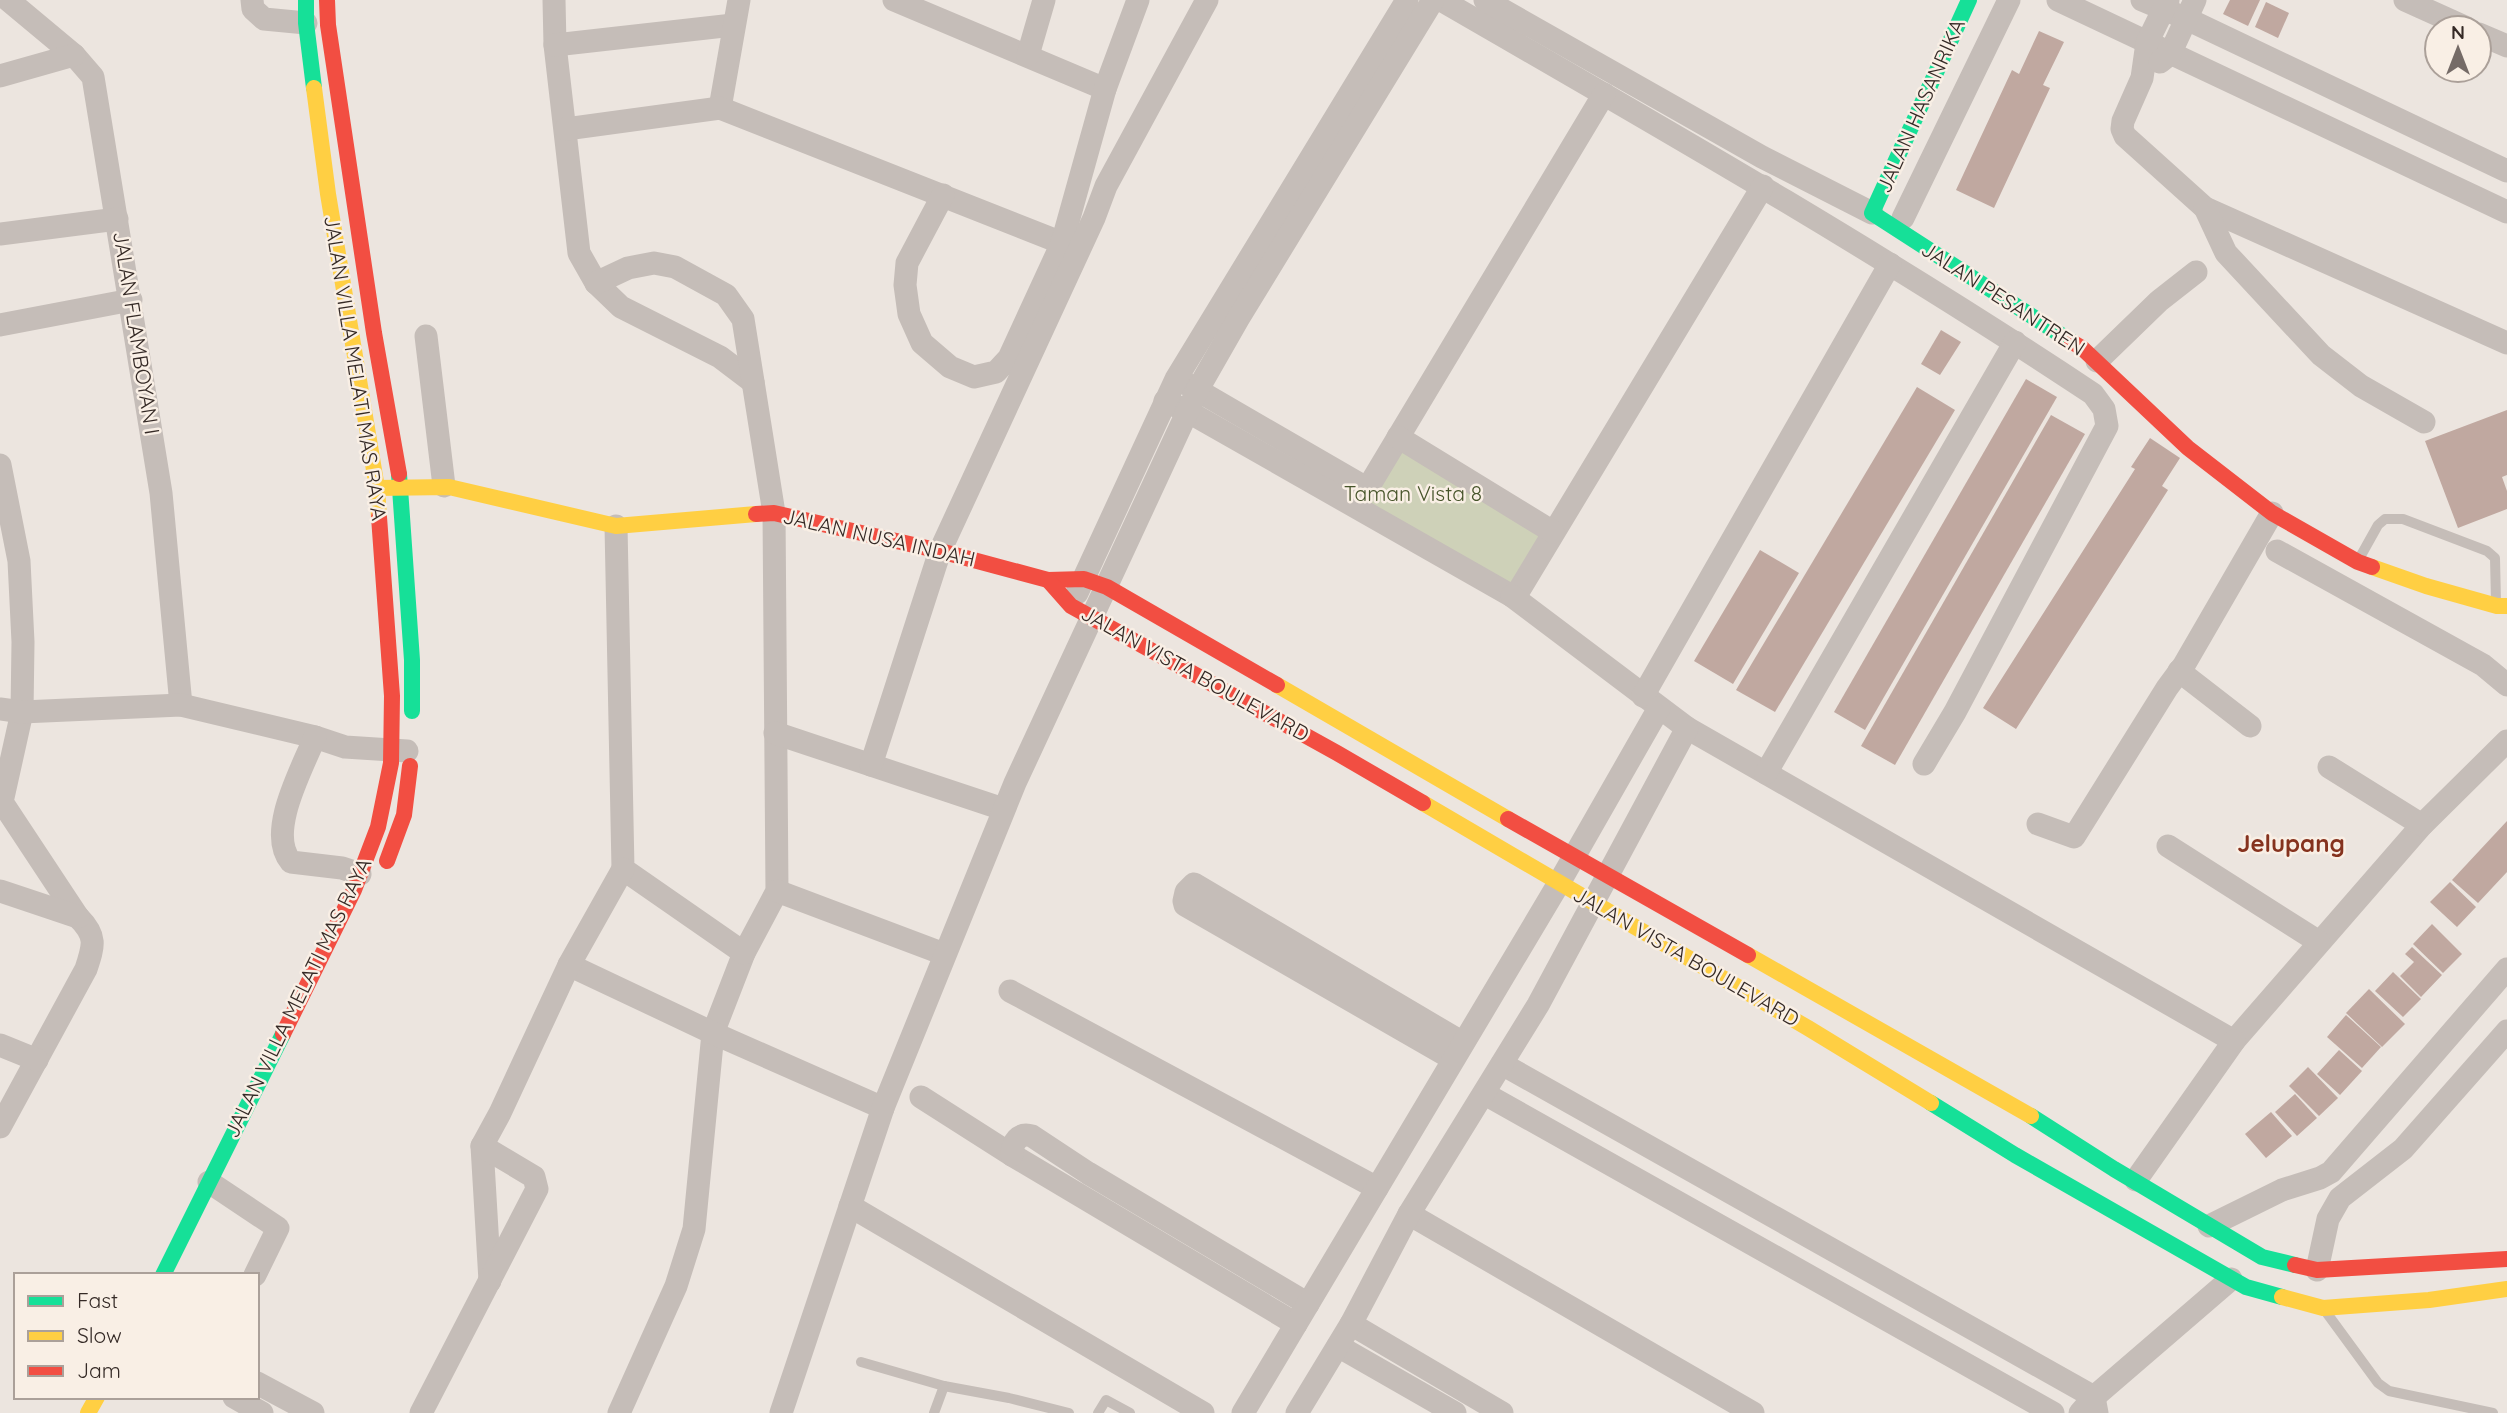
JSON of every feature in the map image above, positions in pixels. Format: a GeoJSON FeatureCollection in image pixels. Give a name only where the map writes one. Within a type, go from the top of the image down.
{"type":"FeatureCollection","features":[{"type":"Feature","properties":{"kind":"street","name":"JALAN FLAMBOYAN I"},"geometry":{"type":"LineString","coordinates":[[8,0],[74,55],[93,77],[162,493],[181,705]]}},
{"type":"Feature","properties":{"kind":"street"},"geometry":{"type":"LineString","coordinates":[[252,0],[253,9],[264,19],[306,11]]}},
{"type":"Feature","properties":{"kind":"street","name":"JALAN VILLA MELATI MAS RAYA"},"geometry":{"type":"LineString","coordinates":[[164,1273],[221,1192],[276,1050],[404,815],[412,660],[401,486],[359,233],[328,25],[327,0]]}},
{"type":"Feature","properties":{"kind":"street"},"geometry":{"type":"LineString","coordinates":[[554,0],[555,44],[579,253],[596,283],[621,307],[720,357],[753,382]]}},
{"type":"Feature","properties":{"kind":"street"},"geometry":{"type":"LineString","coordinates":[[720,108],[739,0]]}},
{"type":"Feature","properties":{"kind":"street"},"geometry":{"type":"LineString","coordinates":[[895,0],[1105,89]]}},
{"type":"Feature","properties":{"kind":"street"},"geometry":{"type":"LineString","coordinates":[[1028,55],[1044,0]]}},
{"type":"Feature","properties":{"kind":"street"},"geometry":{"type":"LineString","coordinates":[[871,765],[940,551],[1094,218],[1106,186],[1207,0]]}},
{"type":"Feature","properties":{"kind":"street"},"geometry":{"type":"LineString","coordinates":[[1071,606],[1176,379],[1407,0]]}},
{"type":"Feature","properties":{"kind":"street"},"geometry":{"type":"LineString","coordinates":[[786,1412],[883,1108],[1003,809],[1198,389],[1433,0]]}},
{"type":"Feature","properties":{"kind":"street"},"geometry":{"type":"LineString","coordinates":[[1441,0],[1763,186],[1890,264],[2093,394],[2104,409],[2107,426],[1955,712],[1924,764]]}},
{"type":"Feature","properties":{"kind":"street","name":"JALAN PESANTREN"},"geometry":{"type":"LineString","coordinates":[[1485,0],[1762,157],[1872,213],[2009,300],[2082,348],[2188,448],[2272,513],[2358,562],[2426,586],[2502,606]]}},
{"type":"Feature","properties":{"kind":"street","name":"JALAN HASANRIKA"},"geometry":{"type":"LineString","coordinates":[[1872,213],[1969,0]]}},
{"type":"Feature","properties":{"kind":"street"},"geometry":{"type":"LineString","coordinates":[[1903,218],[2009,0]]}},
{"type":"Feature","properties":{"kind":"street"},"geometry":{"type":"LineString","coordinates":[[2058,0],[2507,212]]}},
{"type":"Feature","properties":{"kind":"street"},"geometry":{"type":"LineString","coordinates":[[2141,0],[2191,10],[2507,171]]}},
{"type":"Feature","properties":{"kind":"street"},"geometry":{"type":"LineString","coordinates":[[2405,0],[2436,14]]}},
{"type":"Feature","properties":{"kind":"street"},"geometry":{"type":"LineString","coordinates":[[943,195],[907,263],[905,285],[909,314],[922,343],[950,367],[974,377],[996,372],[1009,358],[1062,243],[1105,89],[1134,1]]}},
{"type":"Feature","properties":{"kind":"street"},"geometry":{"type":"LineString","coordinates":[[2165,4],[2147,43],[2142,78],[2123,121],[2125,136],[2205,208],[2507,344]]}},
{"type":"Feature","properties":{"kind":"street"},"geometry":{"type":"LineString","coordinates":[[2142,78],[2170,54],[2191,10]]}},
{"type":"Feature","properties":{"kind":"street","name":"JALAN VILLA MELATI MAS RAYA"},"geometry":{"type":"LineString","coordinates":[[306,11],[328,194],[377,488],[392,696],[407,742]]}},
{"type":"Feature","properties":{"kind":"street"},"geometry":{"type":"LineString","coordinates":[[555,44],[733,25]]}},
{"type":"Feature","properties":{"kind":"street"},"geometry":{"type":"LineString","coordinates":[[0,76],[74,55]]}},
{"type":"Feature","properties":{"kind":"street"},"geometry":{"type":"LineString","coordinates":[[1176,379],[1198,389],[1365,487],[1369,486],[1604,94]]}},
{"type":"Feature","properties":{"kind":"street"},"geometry":{"type":"LineString","coordinates":[[566,129],[720,108],[1062,243]]}},
{"type":"Feature","properties":{"kind":"street"},"geometry":{"type":"LineString","coordinates":[[1512,596],[1518,592],[1763,186]]}},
{"type":"Feature","properties":{"kind":"street"},"geometry":{"type":"LineString","coordinates":[[2205,208],[2226,253],[2321,355],[2361,386],[2424,422]]}},
{"type":"Feature","properties":{"kind":"street"},"geometry":{"type":"LineString","coordinates":[[0,234],[117,219]]}},
{"type":"Feature","properties":{"kind":"street"},"geometry":{"type":"LineString","coordinates":[[596,283],[628,268],[654,263],[675,267],[726,295],[743,319],[774,513],[777,891],[744,953],[713,1033],[694,1229],[676,1286],[619,1413]]}},
{"type":"Feature","properties":{"kind":"street"},"geometry":{"type":"LineString","coordinates":[[1243,1413],[1559,883],[1651,702],[1890,264]]}},
{"type":"Feature","properties":{"kind":"street"},"geometry":{"type":"LineString","coordinates":[[2097,362],[2159,302],[2196,272]]}},
{"type":"Feature","properties":{"kind":"street"},"geometry":{"type":"LineString","coordinates":[[0,325],[131,300]]}},
{"type":"Feature","properties":{"kind":"street"},"geometry":{"type":"LineString","coordinates":[[426,336],[444,486]]}},
{"type":"Feature","properties":{"kind":"street"},"geometry":{"type":"LineString","coordinates":[[1766,773],[2015,342]]}},
{"type":"Feature","properties":{"kind":"street"},"geometry":{"type":"LineString","coordinates":[[1165,401],[1512,596],[1687,728],[2234,1041]]}},
{"type":"Feature","properties":{"kind":"street"},"geometry":{"type":"LineString","coordinates":[[1398,437],[1553,532]]}},
{"type":"Feature","properties":{"kind":"street"},"geometry":{"type":"LineString","coordinates":[[0,465],[19,561],[23,642],[11,710],[1,803],[78,917],[92,932],[93,949],[86,969],[0,1128]]}},
{"type":"Feature","properties":{"kind":"street","name":"JALAN NUSA INDAH"},"geometry":{"type":"LineString","coordinates":[[377,488],[444,486],[616,526],[774,513],[940,551],[1048,580]]}},
{"type":"Feature","properties":{"kind":"street"},"geometry":{"type":"LineString","coordinates":[[2038,824],[2074,837],[2217,611],[2272,513]]}},
{"type":"Feature","properties":{"kind":"street"},"geometry":{"type":"LineString","coordinates":[[489,1281],[482,1146],[569,965],[623,869],[616,526]]}},
{"type":"Feature","properties":{"kind":"street"},"geometry":{"type":"LineString","coordinates":[[2277,551],[2483,665],[2507,685]]}},
{"type":"Feature","properties":{"kind":"street","name":"JALAN VISTA BOULEVARD"},"geometry":{"type":"LineString","coordinates":[[1048,580],[1084,579],[1107,587],[2035,1118],[2208,1226],[2246,1268],[2246,1287],[2320,1289],[2429,1300],[2507,1289]]}},
{"type":"Feature","properties":{"kind":"street","name":"JALAN VISTA BOULEVARD"},"geometry":{"type":"LineString","coordinates":[[1048,580],[1071,606],[1337,753],[1808,1028],[2015,1155],[2246,1268],[2320,1289],[2507,1259]]}},
{"type":"Feature","properties":{"kind":"street"},"geometry":{"type":"LineString","coordinates":[[2483,665],[2507,664]]}},
{"type":"Feature","properties":{"kind":"street"},"geometry":{"type":"LineString","coordinates":[[2179,671],[2250,726]]}},
{"type":"Feature","properties":{"kind":"street"},"geometry":{"type":"LineString","coordinates":[[11,710],[181,705],[315,737],[345,747],[407,742]]}},
{"type":"Feature","properties":{"kind":"street"},"geometry":{"type":"LineString","coordinates":[[1297,1413],[1351,1324],[1409,1214],[1538,1004],[1687,728]]}},
{"type":"Feature","properties":{"kind":"street"},"geometry":{"type":"LineString","coordinates":[[775,733],[1003,809]]}},
{"type":"Feature","properties":{"kind":"street"},"geometry":{"type":"LineString","coordinates":[[315,737],[289,800],[281,829],[285,855],[291,862],[342,868],[371,875]]}},
{"type":"Feature","properties":{"kind":"street"},"geometry":{"type":"LineString","coordinates":[[2136,1180],[2234,1041],[2422,825],[2507,741]]}},
{"type":"Feature","properties":{"kind":"street","name":"JALAN VILLA MELATI MAS RAYA"},"geometry":{"type":"LineString","coordinates":[[371,875],[391,763],[407,742]]}},
{"type":"Feature","properties":{"kind":"street"},"geometry":{"type":"LineString","coordinates":[[2329,767],[2422,825]]}},
{"type":"Feature","properties":{"kind":"street"},"geometry":{"type":"LineString","coordinates":[[2168,846],[2319,942]]}},
{"type":"Feature","properties":{"kind":"street"},"geometry":{"type":"LineString","coordinates":[[623,869],[744,953]]}},
{"type":"Feature","properties":{"kind":"street"},"geometry":{"type":"LineString","coordinates":[[1194,884],[1458,1051],[1185,905],[1186,892],[1194,884]]}},
{"type":"Feature","properties":{"kind":"street"},"geometry":{"type":"LineString","coordinates":[[0,891],[78,917]]}},
{"type":"Feature","properties":{"kind":"street"},"geometry":{"type":"LineString","coordinates":[[777,891],[944,954]]}},
{"type":"Feature","properties":{"kind":"street"},"geometry":{"type":"LineString","coordinates":[[569,965],[713,1033],[883,1108]]}},
{"type":"Feature","properties":{"kind":"street"},"geometry":{"type":"LineString","coordinates":[[2208,1226],[2281,1190],[2331,1172],[2507,969]]}},
{"type":"Feature","properties":{"kind":"street"},"geometry":{"type":"LineString","coordinates":[[1010,991],[1377,1188]]}},
{"type":"Feature","properties":{"kind":"street"},"geometry":{"type":"LineString","coordinates":[[2320,1289],[2328,1219],[2340,1198],[2403,1149],[2507,1031]]}},
{"type":"Feature","properties":{"kind":"street"},"geometry":{"type":"LineString","coordinates":[[0,1045],[37,1060]]}},
{"type":"Feature","properties":{"kind":"street"},"geometry":{"type":"LineString","coordinates":[[1502,1064],[1881,1279],[2090,1408],[2246,1268]]}},
{"type":"Feature","properties":{"kind":"street"},"geometry":{"type":"LineString","coordinates":[[1485,1094],[2053,1413]]}},
{"type":"Feature","properties":{"kind":"street"},"geometry":{"type":"LineString","coordinates":[[921,1097],[1012,1155],[1012,1147],[1018,1137],[1026,1134],[1032,1136],[1302,1314]]}},
{"type":"Feature","properties":{"kind":"street"},"geometry":{"type":"LineString","coordinates":[[421,1413],[537,1189],[534,1177],[482,1146]]}},
{"type":"Feature","properties":{"kind":"street"},"geometry":{"type":"LineString","coordinates":[[1678,1202],[1695,1174]]}},
{"type":"Feature","properties":{"kind":"street"},"geometry":{"type":"LineString","coordinates":[[221,1192],[278,1228],[256,1273]]}},
{"type":"Feature","properties":{"kind":"street"},"geometry":{"type":"LineString","coordinates":[[850,1206],[1203,1413]]}},
{"type":"Feature","properties":{"kind":"street"},"geometry":{"type":"LineString","coordinates":[[1409,1214],[1753,1413]]}},
{"type":"Feature","properties":{"kind":"street"},"geometry":{"type":"LineString","coordinates":[[1864,1307],[1881,1279]]}},
{"type":"Feature","properties":{"kind":"street"},"geometry":{"type":"LineString","coordinates":[[1351,1324],[1502,1413]]}},
{"type":"Feature","properties":{"kind":"street"},"geometry":{"type":"LineString","coordinates":[[1338,1346],[1455,1413]]}},
{"type":"Feature","properties":{"kind":"street"},"geometry":{"type":"LineString","coordinates":[[259,1384],[313,1413]]}},
{"type":"Feature","properties":{"kind":"street"},"geometry":{"type":"LineString","coordinates":[[238,1399],[262,1413]]}},
{"type":"Feature","properties":{"kind":"lane"},"geometry":{"type":"LineString","coordinates":[[2358,562],[2378,525],[2385,519],[2403,519],[2487,551],[2495,558],[2494,585],[2502,606]]}},
{"type":"Feature","properties":{"kind":"lane"},"geometry":{"type":"LineString","coordinates":[[2320,1289],[2378,1383],[2389,1391],[2493,1413]]}},
{"type":"Feature","properties":{"kind":"lane"},"geometry":{"type":"LineString","coordinates":[[861,1362],[944,1386],[1069,1413]]}},
{"type":"Feature","properties":{"kind":"lane"},"geometry":{"type":"LineString","coordinates":[[934,1413],[944,1386]]}},
{"type":"Feature","properties":{"kind":"lane"},"geometry":{"type":"LineString","coordinates":[[1098,1413],[1106,1400],[1130,1413]]}},
{"type":"Feature","properties":{"kind":"green space","name":"Taman Vista 8"},"geometry":{"type":"Polygon","coordinates":[[[1398,437],[1553,532],[1512,596],[1356,508],[1398,437]]]}},
{"type":"Feature","properties":{"kind":"building"},"geometry":{"type":"Polygon","coordinates":[[[2230,0],[2260,0],[2248,26],[2223,14],[2230,0]]]}},
{"type":"Feature","properties":{"kind":"building"},"geometry":{"type":"Polygon","coordinates":[[[2266,2],[2289,13],[2278,38],[2255,27],[2266,2]]]}},
{"type":"Feature","properties":{"kind":"building"},"geometry":{"type":"Polygon","coordinates":[[[2039,31],[2064,42],[2043,85],[2050,88],[1994,208],[1956,190],[2012,70],[2019,74],[2039,31]]]}},
{"type":"Feature","properties":{"kind":"building"},"geometry":{"type":"Polygon","coordinates":[[[1941,330],[1961,342],[1940,375],[1921,364],[1941,330]]]}},
{"type":"Feature","properties":{"kind":"building"},"geometry":{"type":"Polygon","coordinates":[[[2026,379],[2057,397],[1865,730],[1834,712],[2026,379]]]}},
{"type":"Feature","properties":{"kind":"building"},"geometry":{"type":"Polygon","coordinates":[[[1917,387],[1955,410],[1775,712],[1736,690],[1917,387]]]}},
{"type":"Feature","properties":{"kind":"building"},"geometry":{"type":"Polygon","coordinates":[[[2507,410],[2507,475],[2502,477],[2507,491],[2507,509],[2458,528],[2425,441],[2507,410]]]}},
{"type":"Feature","properties":{"kind":"building"},"geometry":{"type":"Polygon","coordinates":[[[2051,415],[2085,434],[1895,765],[1861,746],[2051,415]]]}},
{"type":"Feature","properties":{"kind":"building"},"geometry":{"type":"Polygon","coordinates":[[[2150,438],[2180,458],[2162,486],[2168,490],[2016,729],[1983,708],[2135,469],[2131,467],[2150,438]]]}},
{"type":"Feature","properties":{"kind":"building"},"geometry":{"type":"Polygon","coordinates":[[[1760,550],[1799,573],[1733,684],[1694,661],[1760,550]]]}},
{"type":"Feature","properties":{"kind":"building"},"geometry":{"type":"Polygon","coordinates":[[[2507,821],[2507,872],[2478,903],[2452,880],[2507,821]]]}},
{"type":"Feature","properties":{"kind":"building"},"geometry":{"type":"Polygon","coordinates":[[[2450,882],[2476,907],[2457,927],[2430,902],[2450,882]]]}},
{"type":"Feature","properties":{"kind":"building"},"geometry":{"type":"Polygon","coordinates":[[[2432,924],[2462,954],[2443,973],[2413,944],[2432,924]]]}},
{"type":"Feature","properties":{"kind":"building"},"geometry":{"type":"Polygon","coordinates":[[[2412,947],[2442,975],[2421,997],[2400,976],[2414,962],[2405,954],[2412,947]]]}},
{"type":"Feature","properties":{"kind":"building"},"geometry":{"type":"Polygon","coordinates":[[[2393,972],[2421,999],[2403,1017],[2375,991],[2393,972]]]}},
{"type":"Feature","properties":{"kind":"building"},"geometry":{"type":"Polygon","coordinates":[[[2369,989],[2405,1024],[2382,1047],[2346,1013],[2369,989]]]}},
{"type":"Feature","properties":{"kind":"building"},"geometry":{"type":"Polygon","coordinates":[[[2346,1015],[2381,1047],[2362,1068],[2327,1037],[2346,1015]]]}},
{"type":"Feature","properties":{"kind":"building"},"geometry":{"type":"Polygon","coordinates":[[[2339,1050],[2362,1071],[2340,1095],[2317,1074],[2339,1050]]]}},
{"type":"Feature","properties":{"kind":"building"},"geometry":{"type":"Polygon","coordinates":[[[2308,1067],[2338,1098],[2319,1116],[2289,1086],[2308,1067]]]}},
{"type":"Feature","properties":{"kind":"building"},"geometry":{"type":"Polygon","coordinates":[[[2295,1094],[2317,1118],[2297,1136],[2275,1112],[2295,1094]]]}},
{"type":"Feature","properties":{"kind":"building"},"geometry":{"type":"Polygon","coordinates":[[[2271,1112],[2292,1136],[2266,1158],[2245,1134],[2271,1112]]]}},
{"type":"Feature","properties":{"kind":"traffic: fast"},"geometry":{"type":"LineString","coordinates":[[306,0],[314,88]]}},
{"type":"Feature","properties":{"kind":"traffic: fast"},"geometry":{"type":"LineString","coordinates":[[1969,0],[1872,213],[2072,342]]}},
{"type":"Feature","properties":{"kind":"traffic: fast"},"geometry":{"type":"LineString","coordinates":[[399,474],[412,660],[412,711]]}},
{"type":"Feature","properties":{"kind":"traffic: fast"},"geometry":{"type":"LineString","coordinates":[[164,1273],[283,1034]]}},
{"type":"Feature","properties":{"kind":"traffic: fast"},"geometry":{"type":"LineString","coordinates":[[1931,1103],[2015,1155],[2246,1287],[2282,1297]]}},
{"type":"Feature","properties":{"kind":"traffic: fast"},"geometry":{"type":"LineString","coordinates":[[2031,1116],[2262,1257],[2295,1265]]}},
{"type":"Feature","properties":{"kind":"traffic: slow"},"geometry":{"type":"LineString","coordinates":[[314,88],[328,194],[377,488],[379,517]]}},
{"type":"Feature","properties":{"kind":"traffic: slow"},"geometry":{"type":"LineString","coordinates":[[377,488],[449,487],[616,526],[756,514]]}},
{"type":"Feature","properties":{"kind":"traffic: slow"},"geometry":{"type":"LineString","coordinates":[[2372,567],[2426,586],[2497,606],[2507,606]]}},
{"type":"Feature","properties":{"kind":"traffic: slow"},"geometry":{"type":"LineString","coordinates":[[1277,685],[1508,819]]}},
{"type":"Feature","properties":{"kind":"traffic: slow"},"geometry":{"type":"LineString","coordinates":[[1423,803],[1931,1103]]}},
{"type":"Feature","properties":{"kind":"traffic: slow"},"geometry":{"type":"LineString","coordinates":[[1748,955],[2031,1116]]}},
{"type":"Feature","properties":{"kind":"traffic: slow"},"geometry":{"type":"LineString","coordinates":[[2282,1297],[2323,1308],[2429,1300],[2507,1289]]}},
{"type":"Feature","properties":{"kind":"traffic: slow"},"geometry":{"type":"LineString","coordinates":[[88,1413],[96,1399]]}},
{"type":"Feature","properties":{"kind":"traffic: jam"},"geometry":{"type":"LineString","coordinates":[[327,0],[328,25],[374,333],[399,474]]}},
{"type":"Feature","properties":{"kind":"traffic: jam"},"geometry":{"type":"LineString","coordinates":[[2072,342],[2082,348],[2188,448],[2272,513],[2358,562],[2372,567]]}},
{"type":"Feature","properties":{"kind":"traffic: jam"},"geometry":{"type":"LineString","coordinates":[[756,514],[774,513],[940,551],[1048,580],[1084,579],[1107,587],[1277,685]]}},
{"type":"Feature","properties":{"kind":"traffic: jam"},"geometry":{"type":"LineString","coordinates":[[283,1034],[354,890],[378,827],[391,763],[392,696],[379,517]]}},
{"type":"Feature","properties":{"kind":"traffic: jam"},"geometry":{"type":"LineString","coordinates":[[1048,580],[1071,606],[1423,803]]}},
{"type":"Feature","properties":{"kind":"traffic: jam"},"geometry":{"type":"LineString","coordinates":[[387,861],[404,815],[410,766]]}},
{"type":"Feature","properties":{"kind":"traffic: jam"},"geometry":{"type":"LineString","coordinates":[[1508,819],[1748,955]]}},
{"type":"Feature","properties":{"kind":"traffic: jam"},"geometry":{"type":"LineString","coordinates":[[2295,1265],[2317,1270],[2507,1259]]}},
{"type":"Feature","properties":{"kind":"district","name":"Jelupang"},"geometry":{"type":"Point","coordinates":[2291,844]}}]}
